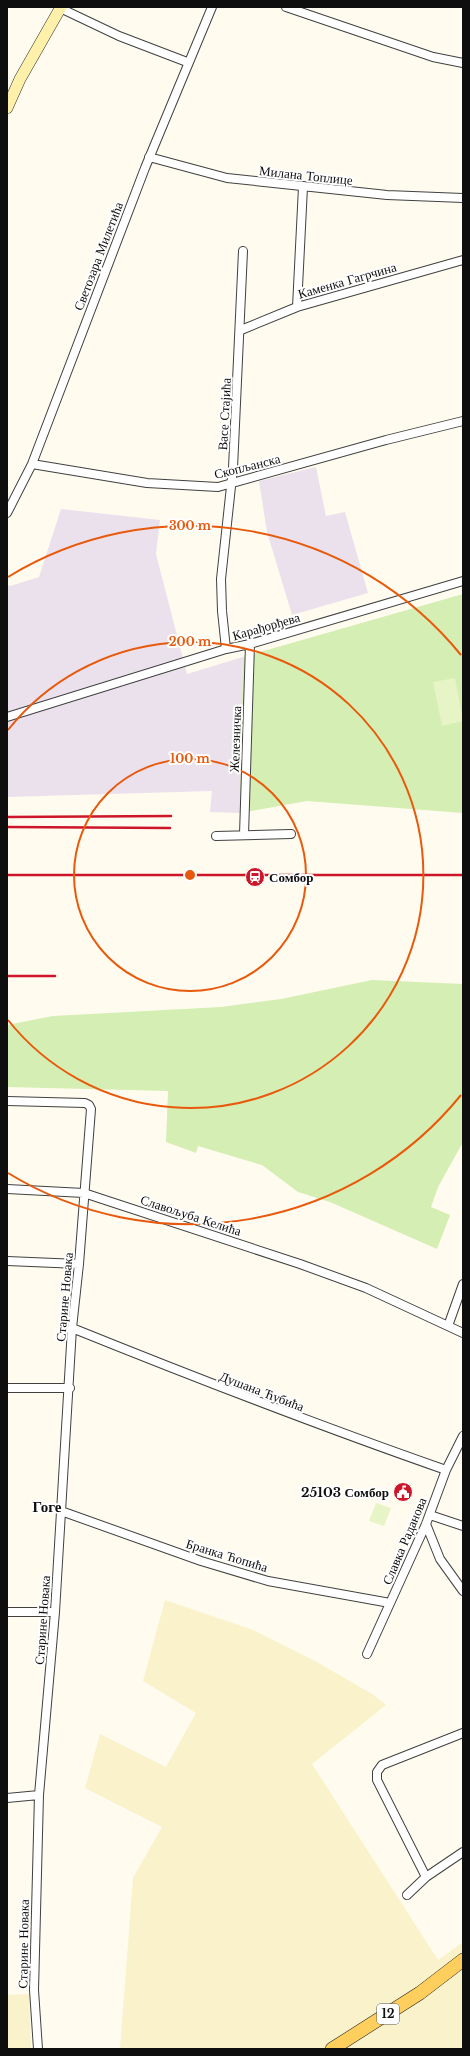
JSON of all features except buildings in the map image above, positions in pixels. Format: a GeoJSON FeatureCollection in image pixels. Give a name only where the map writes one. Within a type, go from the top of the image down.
{"type":"FeatureCollection","features":[{"type":"Feature","properties":{"kind":"main road"},"geometry":{"type":"LineString","coordinates":[[7,108],[20,79],[61,7]]}},
{"type":"Feature","properties":{"kind":"main road","name":"12"},"geometry":{"type":"LineString","coordinates":[[332,2049],[420,1993],[463,1960]]}},
{"type":"Feature","properties":{"kind":"street"},"geometry":{"type":"LineString","coordinates":[[61,7],[119,36],[187,62]]}},
{"type":"Feature","properties":{"kind":"street","name":"Светозара Милетића"},"geometry":{"type":"LineString","coordinates":[[7,513],[10,499],[32,464],[149,157],[187,62],[212,7]]}},
{"type":"Feature","properties":{"kind":"street"},"geometry":{"type":"LineString","coordinates":[[286,7],[433,57],[463,63]]}},
{"type":"Feature","properties":{"kind":"street","name":"Милана Топлице"},"geometry":{"type":"LineString","coordinates":[[149,157],[212,175],[303,187],[387,195],[463,198]]}},
{"type":"Feature","properties":{"kind":"street"},"geometry":{"type":"LineString","coordinates":[[297,307],[303,187]]}},
{"type":"Feature","properties":{"kind":"street","name":"Васе Стајића"},"geometry":{"type":"LineString","coordinates":[[226,649],[222,618],[221,579],[232,484],[241,330],[243,251]]}},
{"type":"Feature","properties":{"kind":"street","name":"Каменка Гагрчина"},"geometry":{"type":"LineString","coordinates":[[241,330],[297,307],[463,260]]}},
{"type":"Feature","properties":{"kind":"street","name":"Скопљанска"},"geometry":{"type":"LineString","coordinates":[[32,464],[147,484],[218,487],[386,440],[463,421]]}},
{"type":"Feature","properties":{"kind":"street","name":"Карађорђева"},"geometry":{"type":"LineString","coordinates":[[7,717],[226,649],[250,644],[463,581]]}},
{"type":"Feature","properties":{"kind":"street","name":"Железничка"},"geometry":{"type":"LineString","coordinates":[[244,835],[250,644]]}},
{"type":"Feature","properties":{"kind":"street"},"geometry":{"type":"LineString","coordinates":[[216,836],[291,834]]}},
{"type":"Feature","properties":{"kind":"street"},"geometry":{"type":"LineString","coordinates":[[7,1101],[89,1105],[90,1109],[84,1193]]}},
{"type":"Feature","properties":{"kind":"street","name":"Славољуба Келића"},"geometry":{"type":"LineString","coordinates":[[7,1188],[84,1193],[300,1264],[366,1288],[463,1333]]}},
{"type":"Feature","properties":{"kind":"street","name":"Старине Новака"},"geometry":{"type":"LineString","coordinates":[[38,2049],[34,1990],[38,1795],[55,1612],[70,1388],[72,1328],[79,1264],[84,1193]]}},
{"type":"Feature","properties":{"kind":"street"},"geometry":{"type":"LineString","coordinates":[[7,1261],[79,1264]]}},
{"type":"Feature","properties":{"kind":"street"},"geometry":{"type":"LineString","coordinates":[[448,1326],[463,1284]]}},
{"type":"Feature","properties":{"kind":"street","name":"Душана Ћубића"},"geometry":{"type":"LineString","coordinates":[[72,1328],[187,1375],[319,1425],[446,1470]]}},
{"type":"Feature","properties":{"kind":"street"},"geometry":{"type":"LineString","coordinates":[[7,1388],[70,1388]]}},
{"type":"Feature","properties":{"kind":"street","name":"Славка Раданова"},"geometry":{"type":"LineString","coordinates":[[367,1654],[430,1515],[446,1470],[463,1436]]}},
{"type":"Feature","properties":{"kind":"street","name":"Бранка Ћопића"},"geometry":{"type":"LineString","coordinates":[[61,1510],[202,1561],[268,1581],[390,1603]]}},
{"type":"Feature","properties":{"kind":"street"},"geometry":{"type":"LineString","coordinates":[[430,1515],[463,1526]]}},
{"type":"Feature","properties":{"kind":"street"},"geometry":{"type":"LineString","coordinates":[[426,1524],[440,1559],[463,1591]]}},
{"type":"Feature","properties":{"kind":"street"},"geometry":{"type":"LineString","coordinates":[[7,1612],[55,1612]]}},
{"type":"Feature","properties":{"kind":"street"},"geometry":{"type":"LineString","coordinates":[[426,1877],[377,1780],[378,1768],[463,1733]]}},
{"type":"Feature","properties":{"kind":"street"},"geometry":{"type":"LineString","coordinates":[[7,1798],[38,1795]]}},
{"type":"Feature","properties":{"kind":"street"},"geometry":{"type":"LineString","coordinates":[[407,1895],[426,1877],[463,1852]]}},
{"type":"Feature","properties":{"kind":"shaded area"},"geometry":{"type":"Polygon","coordinates":[[[316,467],[326,516],[345,512],[368,593],[292,615],[267,532],[259,481],[316,467]]]}},
{"type":"Feature","properties":{"kind":"shaded area"},"geometry":{"type":"Polygon","coordinates":[[[61,509],[160,520],[156,554],[187,674],[243,657],[240,813],[210,812],[212,791],[7,797],[7,585],[10,586],[39,577],[61,509]]]}},
{"type":"Feature","properties":{"kind":"shaded area"},"geometry":{"type":"Polygon","coordinates":[[[165,1600],[253,1630],[315,1661],[372,1694],[386,1705],[312,1764],[438,1960],[463,1942],[463,2049],[120,2049],[133,1878],[162,1827],[85,1788],[100,1734],[166,1767],[196,1713],[143,1681],[165,1600]]]}},
{"type":"Feature","properties":{"kind":"shaded area"},"geometry":{"type":"Polygon","coordinates":[[[29,1994],[31,2049],[7,2049],[7,1995],[29,1994]]]}},
{"type":"Feature","properties":{"kind":"green space"},"geometry":{"type":"Polygon","coordinates":[[[463,594],[463,813],[307,801],[240,813],[243,657],[463,594]]]}},
{"type":"Feature","properties":{"kind":"green space"},"geometry":{"type":"Polygon","coordinates":[[[455,678],[463,721],[442,726],[433,682],[455,678]]]}},
{"type":"Feature","properties":{"kind":"green space"},"geometry":{"type":"Polygon","coordinates":[[[372,980],[463,984],[463,1142],[438,1187],[431,1207],[450,1215],[437,1249],[330,1202],[298,1192],[262,1165],[198,1146],[196,1153],[166,1142],[168,1091],[7,1087],[7,1025],[53,1016],[221,1007],[281,999],[372,980]]]}},
{"type":"Feature","properties":{"kind":"green space"},"geometry":{"type":"Polygon","coordinates":[[[376,1503],[391,1508],[384,1526],[369,1521],[376,1503]]]}},
{"type":"Feature","properties":{"kind":"railway"},"geometry":{"type":"LineString","coordinates":[[7,817],[171,816]]}},
{"type":"Feature","properties":{"kind":"railway"},"geometry":{"type":"LineString","coordinates":[[7,827],[170,828]]}},
{"type":"Feature","properties":{"kind":"railway"},"geometry":{"type":"LineString","coordinates":[[7,875],[463,875]]}},
{"type":"Feature","properties":{"kind":"railway"},"geometry":{"type":"LineString","coordinates":[[7,976],[55,976]]}},
{"type":"Feature","properties":{"kind":"place","name":"Сомбор"},"geometry":{"type":"Point","coordinates":[255,877]}},
{"type":"Feature","properties":{"kind":"place","name":"25103 Сомбор"},"geometry":{"type":"Point","coordinates":[403,1492]}},
{"type":"Feature","properties":{"kind":"district","name":"Гоге"},"geometry":{"type":"Point","coordinates":[47,1507]}}]}
